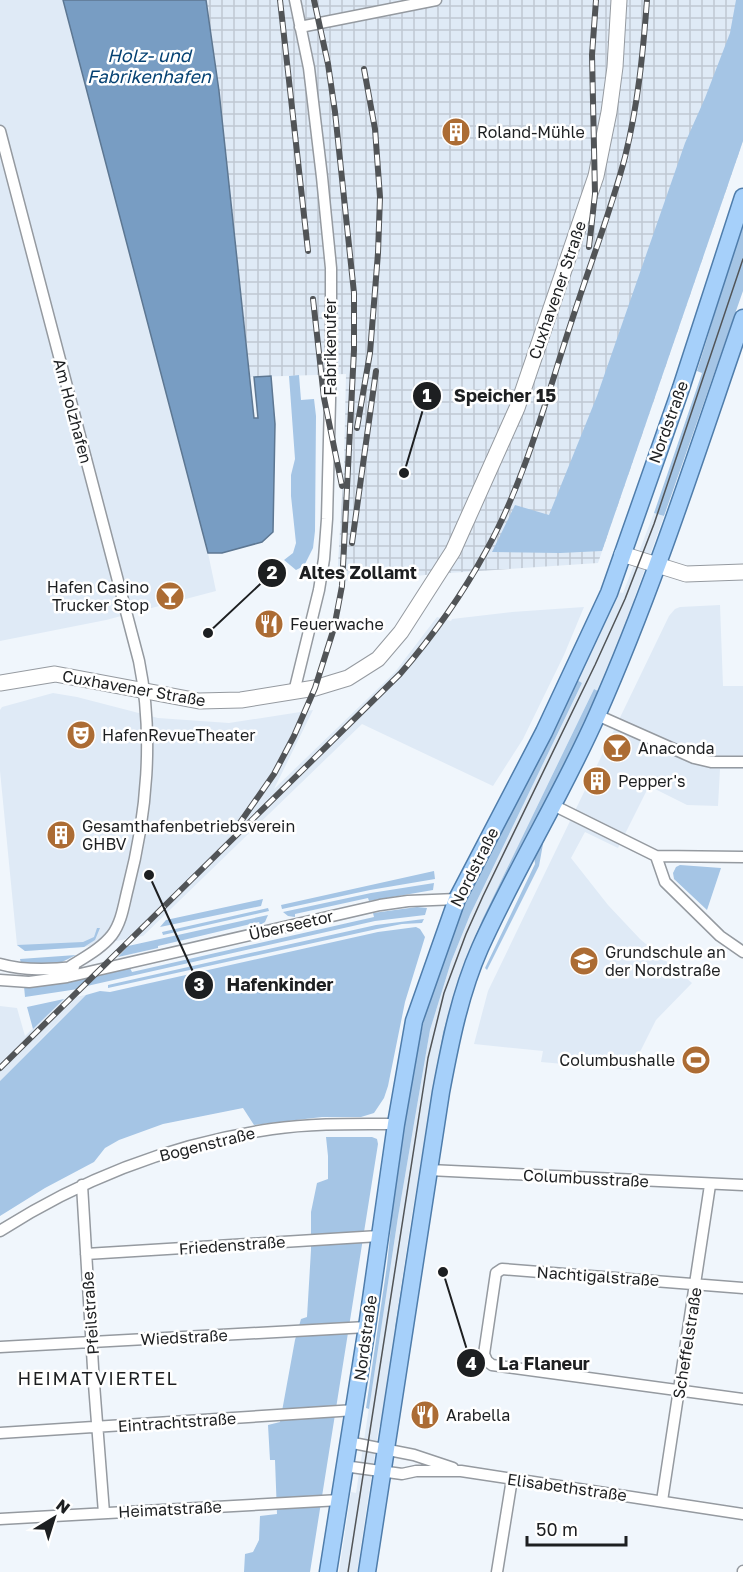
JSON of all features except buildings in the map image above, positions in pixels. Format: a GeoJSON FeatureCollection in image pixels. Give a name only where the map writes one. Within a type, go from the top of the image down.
{"type":"FeatureCollection","features":[{"type":"Feature","properties":{"kind":"main road","name":"Nordstraße"},"geometry":{"type":"LineString","coordinates":[[328,1572],[368,1327],[396,1124],[414,1022],[457,899],[544,732],[593,630],[681,387],[743,197]]}},
{"type":"Feature","properties":{"kind":"main road"},"geometry":{"type":"LineString","coordinates":[[367,1572],[448,1054],[465,992],[480,949],[597,715],[624,654],[658,566],[743,318]]}},
{"type":"Feature","properties":{"kind":"street","name":"Fabrikenufer"},"geometry":{"type":"LineString","coordinates":[[294,692],[319,590],[324,559],[331,361],[330,256],[309,68],[295,0]]}},
{"type":"Feature","properties":{"kind":"street"},"geometry":{"type":"LineString","coordinates":[[300,27],[436,0]]}},
{"type":"Feature","properties":{"kind":"street","name":"Cuxhavener Straße"},"geometry":{"type":"LineString","coordinates":[[0,683],[55,674],[199,701],[241,700],[294,692],[348,678],[378,659],[401,632],[453,551],[517,408],[596,176],[609,112],[615,67],[619,0]]}},
{"type":"Feature","properties":{"kind":"street","name":"Am Holzhafen"},"geometry":{"type":"LineString","coordinates":[[0,131],[140,661],[146,692],[147,751],[143,811],[137,855],[123,907],[113,934],[68,968]]}},
{"type":"Feature","properties":{"kind":"street"},"geometry":{"type":"LineString","coordinates":[[622,554],[686,574],[743,572]]}},
{"type":"Feature","properties":{"kind":"street"},"geometry":{"type":"LineString","coordinates":[[597,715],[694,758],[711,762],[743,762]]}},
{"type":"Feature","properties":{"kind":"street"},"geometry":{"type":"LineString","coordinates":[[553,805],[656,856],[743,857]]}},
{"type":"Feature","properties":{"kind":"street"},"geometry":{"type":"LineString","coordinates":[[656,856],[665,882],[720,936],[743,952]]}},
{"type":"Feature","properties":{"kind":"street","name":"Überseetor"},"geometry":{"type":"LineString","coordinates":[[0,980],[29,982],[53,979],[380,905],[417,900],[457,899]]}},
{"type":"Feature","properties":{"kind":"street","name":"Überseetor"},"geometry":{"type":"LineString","coordinates":[[0,964],[21,969],[42,970],[126,963]]}},
{"type":"Feature","properties":{"kind":"street","name":"Bogenstraße"},"geometry":{"type":"LineString","coordinates":[[0,1231],[46,1203],[82,1185],[175,1149],[228,1136],[273,1129],[323,1124],[396,1124]]}},
{"type":"Feature","properties":{"kind":"street","name":"Columbusstraße"},"geometry":{"type":"LineString","coordinates":[[429,1170],[743,1185]]}},
{"type":"Feature","properties":{"kind":"street","name":"Pfeilstraße"},"geometry":{"type":"LineString","coordinates":[[82,1185],[104,1513]]}},
{"type":"Feature","properties":{"kind":"street","name":"Scheffelstraße"},"geometry":{"type":"LineString","coordinates":[[662,1501],[710,1185]]}},
{"type":"Feature","properties":{"kind":"street","name":"Friedenstraße"},"geometry":{"type":"LineString","coordinates":[[86,1254],[379,1236]]}},
{"type":"Feature","properties":{"kind":"street","name":"Nachtigalstraße"},"geometry":{"type":"LineString","coordinates":[[743,1288],[502,1269],[496,1274],[484,1354],[492,1365],[743,1399]]}},
{"type":"Feature","properties":{"kind":"street","name":"Wiedstraße"},"geometry":{"type":"LineString","coordinates":[[0,1347],[368,1327]]}},
{"type":"Feature","properties":{"kind":"street","name":"Eintrachtstraße"},"geometry":{"type":"LineString","coordinates":[[0,1433],[354,1410]]}},
{"type":"Feature","properties":{"kind":"street","name":"Elisabethstraße"},"geometry":{"type":"LineString","coordinates":[[348,1442],[414,1455],[462,1471]]}},
{"type":"Feature","properties":{"kind":"street","name":"Elisabethstraße"},"geometry":{"type":"LineString","coordinates":[[344,1466],[402,1474],[416,1471],[462,1471],[743,1514]]}},
{"type":"Feature","properties":{"kind":"street"},"geometry":{"type":"LineString","coordinates":[[497,1572],[512,1479]]}},
{"type":"Feature","properties":{"kind":"street","name":"Heimatstraße"},"geometry":{"type":"LineString","coordinates":[[0,1519],[340,1500]]}},
{"type":"Feature","properties":{"kind":"shaded area"},"geometry":{"type":"Polygon","coordinates":[[[0,0],[63,0],[216,591],[106,620],[0,641],[0,0]]]}},
{"type":"Feature","properties":{"kind":"shaded area"},"geometry":{"type":"Polygon","coordinates":[[[206,0],[743,0],[743,141],[598,563],[337,581],[344,462],[346,374],[250,377],[219,91],[206,0]]]}},
{"type":"Feature","properties":{"kind":"shaded area"},"geometry":{"type":"Polygon","coordinates":[[[736,0],[743,0],[743,141],[602,551],[492,552],[515,505],[549,515],[597,396],[685,143],[730,33],[736,0]]]}},
{"type":"Feature","properties":{"kind":"shaded area"},"geometry":{"type":"Polygon","coordinates":[[[743,223],[743,291],[664,516],[654,513],[702,373],[697,371],[743,223]]]}},
{"type":"Feature","properties":{"kind":"shaded area"},"geometry":{"type":"Polygon","coordinates":[[[299,375],[301,400],[314,399],[316,416],[315,531],[313,548],[304,566],[296,570],[284,560],[293,553],[296,543],[291,496],[291,475],[295,459],[289,376],[299,375]]]}},
{"type":"Feature","properties":{"kind":"shaded area"},"geometry":{"type":"Polygon","coordinates":[[[654,513],[664,516],[634,599],[639,601],[600,692],[594,689],[482,920],[463,967],[443,1032],[411,1220],[395,1327],[398,1328],[382,1426],[379,1426],[357,1572],[339,1572],[351,1492],[356,1493],[398,1217],[430,1030],[451,962],[470,915],[582,683],[577,680],[618,592],[623,593],[654,513]]]}},
{"type":"Feature","properties":{"kind":"shaded area"},"geometry":{"type":"Polygon","coordinates":[[[720,605],[723,686],[743,686],[743,769],[720,769],[718,806],[687,805],[649,786],[618,848],[585,832],[571,858],[608,905],[640,939],[692,983],[656,1020],[631,1070],[541,1062],[543,1051],[474,1044],[488,991],[669,616],[680,607],[720,605]]]}},
{"type":"Feature","properties":{"kind":"shaded area"},"geometry":{"type":"Polygon","coordinates":[[[584,607],[564,655],[523,739],[493,786],[362,724],[143,936],[84,947],[25,951],[17,945],[0,771],[0,710],[2,707],[53,693],[158,718],[229,723],[313,710],[274,789],[395,672],[437,617],[451,621],[452,619],[512,612],[584,607]]]}},
{"type":"Feature","properties":{"kind":"shaded area"},"geometry":{"type":"Polygon","coordinates":[[[577,680],[582,683],[470,915],[451,962],[430,1030],[398,1217],[369,1409],[366,1408],[410,1083],[428,1002],[458,917],[577,680]]]}},
{"type":"Feature","properties":{"kind":"shaded area"},"geometry":{"type":"Polygon","coordinates":[[[594,689],[600,692],[484,923],[398,1328],[395,1327],[443,1032],[463,967],[482,920],[594,689]]]}},
{"type":"Feature","properties":{"kind":"shaded area"},"geometry":{"type":"Polygon","coordinates":[[[541,843],[543,844],[539,866],[487,970],[485,968],[535,864],[534,855],[541,843]]]}},
{"type":"Feature","properties":{"kind":"shaded area"},"geometry":{"type":"Polygon","coordinates":[[[680,865],[721,868],[707,910],[674,879],[673,873],[680,865]]]}},
{"type":"Feature","properties":{"kind":"shaded area"},"geometry":{"type":"Polygon","coordinates":[[[434,871],[435,879],[282,909],[281,905],[434,871]]]}},
{"type":"Feature","properties":{"kind":"shaded area"},"geometry":{"type":"Polygon","coordinates":[[[434,883],[433,890],[369,901],[368,898],[295,914],[295,917],[283,912],[371,893],[434,883]]]}},
{"type":"Feature","properties":{"kind":"shaded area"},"geometry":{"type":"Polygon","coordinates":[[[263,899],[261,906],[160,927],[166,920],[263,899]]]}},
{"type":"Feature","properties":{"kind":"shaded area"},"geometry":{"type":"Polygon","coordinates":[[[417,907],[427,908],[425,915],[375,921],[87,986],[98,975],[130,968],[132,972],[374,917],[373,913],[417,907]]]}},
{"type":"Feature","properties":{"kind":"shaded area"},"geometry":{"type":"Polygon","coordinates":[[[268,908],[269,911],[163,935],[162,932],[268,908]]]}},
{"type":"Feature","properties":{"kind":"shaded area"},"geometry":{"type":"Polygon","coordinates":[[[268,915],[265,922],[260,925],[259,922],[118,957],[128,946],[268,915]]]}},
{"type":"Feature","properties":{"kind":"shaded area"},"geometry":{"type":"Polygon","coordinates":[[[424,919],[422,923],[377,929],[108,988],[108,985],[376,925],[424,919]]]}},
{"type":"Feature","properties":{"kind":"shaded area"},"geometry":{"type":"Polygon","coordinates":[[[416,927],[425,937],[405,1002],[388,1086],[384,1098],[374,1113],[361,1117],[322,1117],[254,1125],[243,1108],[163,1124],[119,1140],[105,1148],[94,1162],[45,1188],[0,1216],[0,1081],[86,995],[100,991],[110,992],[378,932],[416,927]]]}},
{"type":"Feature","properties":{"kind":"shaded area"},"geometry":{"type":"Polygon","coordinates":[[[97,928],[100,928],[95,940],[84,947],[25,951],[17,945],[83,942],[94,937],[97,928]]]}},
{"type":"Feature","properties":{"kind":"shaded area"},"geometry":{"type":"Polygon","coordinates":[[[76,955],[56,965],[21,964],[20,959],[76,955]]]}},
{"type":"Feature","properties":{"kind":"shaded area"},"geometry":{"type":"Polygon","coordinates":[[[90,977],[78,989],[25,997],[24,986],[90,977]]]}},
{"type":"Feature","properties":{"kind":"shaded area"},"geometry":{"type":"Polygon","coordinates":[[[86,995],[0,1081],[0,1006],[17,1008],[25,1036],[64,999],[86,995]]]}},
{"type":"Feature","properties":{"kind":"shaded area"},"geometry":{"type":"Polygon","coordinates":[[[64,999],[33,1029],[27,1007],[64,999]]]}},
{"type":"Feature","properties":{"kind":"shaded area"},"geometry":{"type":"Polygon","coordinates":[[[326,1137],[372,1137],[377,1139],[378,1144],[310,1572],[244,1572],[245,1554],[253,1552],[259,1540],[260,1516],[277,1514],[275,1460],[270,1460],[268,1425],[280,1422],[295,1340],[301,1319],[307,1317],[311,1212],[317,1183],[328,1179],[326,1137]]]}},
{"type":"Feature","properties":{"kind":"water","name":"Holz- und Fabrikenhafen"},"geometry":{"type":"Polygon","coordinates":[[[63,0],[206,0],[219,91],[254,418],[258,418],[254,377],[271,376],[275,424],[273,532],[262,542],[222,553],[208,553],[63,0]]]}},
{"type":"Feature","properties":{"kind":"tram line"},"geometry":{"type":"LineString","coordinates":[[348,1572],[428,1058],[444,993],[483,896],[625,599],[654,524],[743,259]]}},
{"type":"Feature","properties":{"kind":"railway"},"geometry":{"type":"LineString","coordinates":[[280,0],[308,251]]}},
{"type":"Feature","properties":{"kind":"railway"},"geometry":{"type":"LineString","coordinates":[[237,827],[274,774],[315,688],[334,628],[342,586],[354,350],[354,293],[335,112],[328,64],[314,0]]}},
{"type":"Feature","properties":{"kind":"railway"},"geometry":{"type":"LineString","coordinates":[[589,247],[595,194],[592,55],[596,0]]}},
{"type":"Feature","properties":{"kind":"railway"},"geometry":{"type":"LineString","coordinates":[[0,1068],[400,674],[424,645],[467,583],[500,523],[524,466],[613,197],[625,157],[637,98],[647,0]]}},
{"type":"Feature","properties":{"kind":"railway"},"geometry":{"type":"LineString","coordinates":[[357,428],[370,353],[380,197],[375,129],[364,69]]}},
{"type":"Feature","properties":{"kind":"railway"},"geometry":{"type":"LineString","coordinates":[[313,299],[324,398],[342,486]]}},
{"type":"Feature","properties":{"kind":"railway"},"geometry":{"type":"LineString","coordinates":[[352,543],[376,371]]}},
{"type":"Feature","properties":{"kind":"place","name":"Roland-Mühle"},"geometry":{"type":"Point","coordinates":[456,132]}},
{"type":"Feature","properties":{"kind":"place","name":"Speicher 15"},"geometry":{"type":"Point","coordinates":[404,473]}},
{"type":"Feature","properties":{"kind":"place","name":"Hafen Casino Trucker Stop"},"geometry":{"type":"Point","coordinates":[170,596]}},
{"type":"Feature","properties":{"kind":"place","name":"Feuerwache"},"geometry":{"type":"Point","coordinates":[269,624]}},
{"type":"Feature","properties":{"kind":"place","name":"Altes Zollamt"},"geometry":{"type":"Point","coordinates":[208,633]}},
{"type":"Feature","properties":{"kind":"place","name":"HafenRevueTheater"},"geometry":{"type":"Point","coordinates":[81,735]}},
{"type":"Feature","properties":{"kind":"place","name":"Anaconda"},"geometry":{"type":"Point","coordinates":[617,748]}},
{"type":"Feature","properties":{"kind":"place","name":"Pepper's"},"geometry":{"type":"Point","coordinates":[597,781]}},
{"type":"Feature","properties":{"kind":"place","name":"Gesamthafenbetriebsverein GHBV"},"geometry":{"type":"Point","coordinates":[61,835]}},
{"type":"Feature","properties":{"kind":"place","name":"Hafenkinder"},"geometry":{"type":"Point","coordinates":[149,875]}},
{"type":"Feature","properties":{"kind":"place","name":"Grundschule an der Nordstraße"},"geometry":{"type":"Point","coordinates":[584,961]}},
{"type":"Feature","properties":{"kind":"place","name":"Columbushalle"},"geometry":{"type":"Point","coordinates":[696,1060]}},
{"type":"Feature","properties":{"kind":"place","name":"La Flaneur"},"geometry":{"type":"Point","coordinates":[443,1272]}},
{"type":"Feature","properties":{"kind":"place","name":"Arabella"},"geometry":{"type":"Point","coordinates":[425,1415]}},
{"type":"Feature","properties":{"kind":"district","name":"HEIMATVIERTEL"},"geometry":{"type":"Point","coordinates":[98,1379]}}]}
